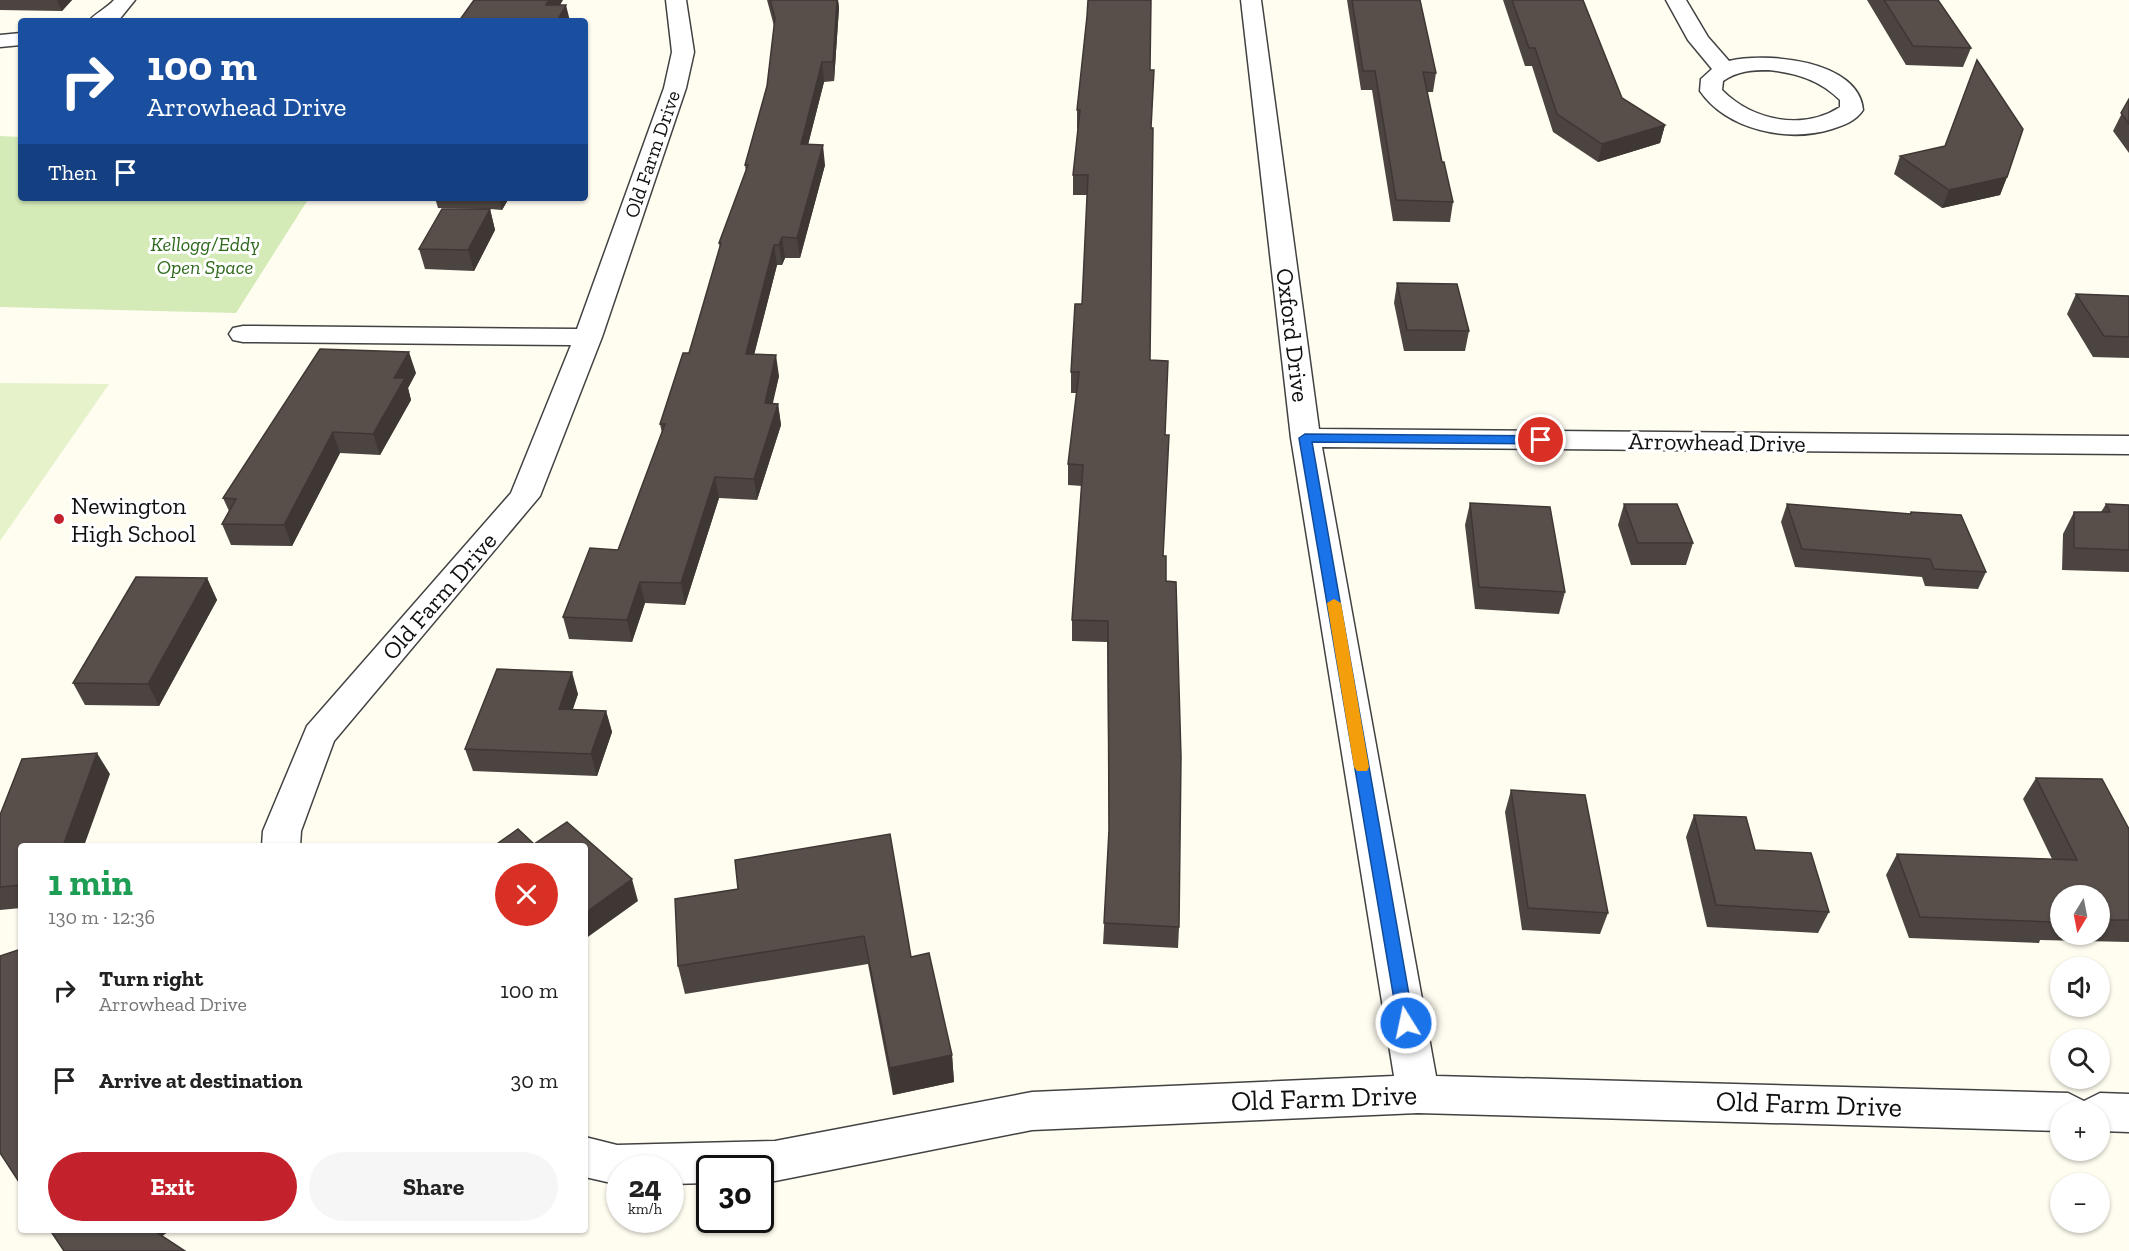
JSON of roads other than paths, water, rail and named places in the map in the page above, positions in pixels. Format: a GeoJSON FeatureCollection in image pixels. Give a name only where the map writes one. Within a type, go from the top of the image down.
{"type":"FeatureCollection","features":[{"type":"Feature","properties":{"kind":"street"},"geometry":{"type":"LineString","coordinates":[[108,18],[125,0]]}},
{"type":"Feature","properties":{"kind":"street","name":"Old Farm Drive"},"geometry":{"type":"LineString","coordinates":[[281,843],[282,831],[320,735],[525,496],[588,338],[675,88],[683,52],[676,0]]}},
{"type":"Feature","properties":{"kind":"street","name":"Oxford Drive"},"geometry":{"type":"LineString","coordinates":[[1251,0],[1305,438],[1418,1094]]}},
{"type":"Feature","properties":{"kind":"street"},"geometry":{"type":"LineString","coordinates":[[1676,0],[1699,40],[1724,69]]}},
{"type":"Feature","properties":{"kind":"street"},"geometry":{"type":"LineString","coordinates":[[0,41],[18,39]]}},
{"type":"Feature","properties":{"kind":"street"},"geometry":{"type":"LineString","coordinates":[[1769,63],[1796,66],[1821,74],[1840,85],[1851,98],[1852,110],[1840,120],[1820,126],[1794,128],[1765,123],[1739,115],[1720,103],[1711,90],[1712,79],[1724,69],[1743,64],[1769,63]]}},
{"type":"Feature","properties":{"kind":"street"},"geometry":{"type":"LineString","coordinates":[[243,334],[588,338]]}},
{"type":"Feature","properties":{"kind":"street","name":"Arrowhead Drive"},"geometry":{"type":"LineString","coordinates":[[1305,438],[2129,445]]}},
{"type":"Feature","properties":{"kind":"street","name":"Old Farm Drive"},"geometry":{"type":"LineString","coordinates":[[588,1158],[616,1165],[776,1161],[1032,1111],[1418,1094],[2050,1112]]}},
{"type":"Feature","properties":{"kind":"street"},"geometry":{"type":"LineString","coordinates":[[2110,1112],[2129,1113]]}},
{"type":"Feature","properties":{"kind":"place","name":"Newington High School"},"geometry":{"type":"Point","coordinates":[59,519]}},
{"type":"Feature","properties":{"kind":"park label","name":"Kellogg/Eddy Open Space"},"geometry":{"type":"Point","coordinates":[205,256]}}]}
